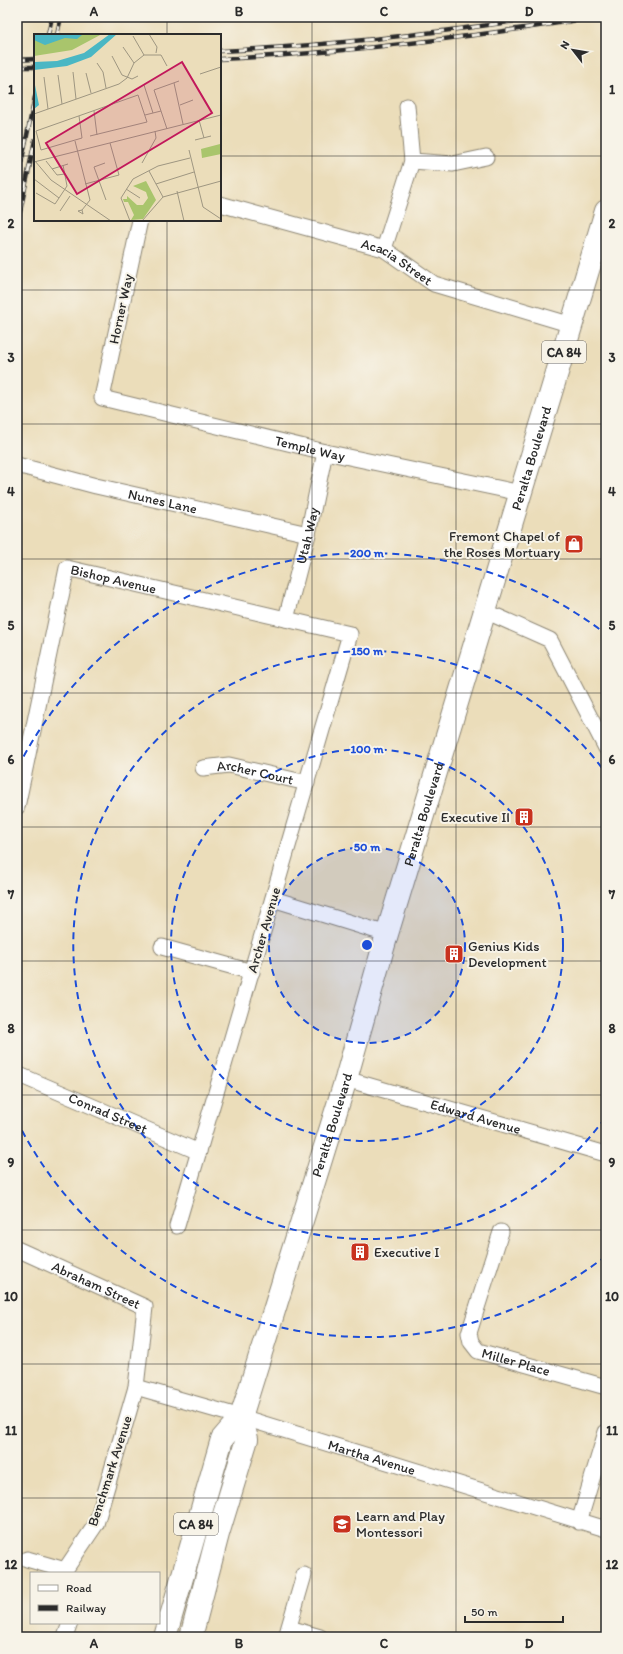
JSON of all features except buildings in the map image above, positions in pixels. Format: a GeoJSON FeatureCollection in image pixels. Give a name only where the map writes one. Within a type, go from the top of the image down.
{"type":"FeatureCollection","features":[{"type":"Feature","properties":{"kind":"main road","name":"Peralta Boulevard"},"geometry":{"type":"LineString","coordinates":[[164,1637],[222,1439],[241,1417],[346,1079],[387,934],[606,211]]}},
{"type":"Feature","properties":{"kind":"main road","name":"CA 84"},"geometry":{"type":"LineString","coordinates":[[191,1637],[218,1534],[247,1439],[241,1417]]}},
{"type":"Feature","properties":{"kind":"street"},"geometry":{"type":"LineString","coordinates":[[384,249],[412,161],[407,106]]}},
{"type":"Feature","properties":{"kind":"street"},"geometry":{"type":"LineString","coordinates":[[412,161],[453,164],[486,157]]}},
{"type":"Feature","properties":{"kind":"street","name":"Acacia Street"},"geometry":{"type":"LineString","coordinates":[[221,204],[384,249],[434,284],[572,325]]}},
{"type":"Feature","properties":{"kind":"street","name":"Horner Way"},"geometry":{"type":"LineString","coordinates":[[102,398],[140,221]]}},
{"type":"Feature","properties":{"kind":"street","name":"Temple Way"},"geometry":{"type":"LineString","coordinates":[[102,398],[325,452],[520,493]]}},
{"type":"Feature","properties":{"kind":"street","name":"Utah Way"},"geometry":{"type":"LineString","coordinates":[[286,619],[308,534],[325,452]]}},
{"type":"Feature","properties":{"kind":"street","name":"Nunes Lane"},"geometry":{"type":"LineString","coordinates":[[17,465],[96,486],[308,534]]}},
{"type":"Feature","properties":{"kind":"street","name":"Bishop Avenue"},"geometry":{"type":"LineString","coordinates":[[17,807],[67,568],[350,634]]}},
{"type":"Feature","properties":{"kind":"street"},"geometry":{"type":"LineString","coordinates":[[485,611],[550,640],[606,748]]}},
{"type":"Feature","properties":{"kind":"street","name":"Archer Avenue"},"geometry":{"type":"LineString","coordinates":[[177,1226],[350,634]]}},
{"type":"Feature","properties":{"kind":"street","name":"Archer Court"},"geometry":{"type":"LineString","coordinates":[[203,768],[229,765],[307,783]]}},
{"type":"Feature","properties":{"kind":"street"},"geometry":{"type":"LineString","coordinates":[[273,899],[387,934]]}},
{"type":"Feature","properties":{"kind":"street"},"geometry":{"type":"LineString","coordinates":[[162,947],[252,972]]}},
{"type":"Feature","properties":{"kind":"street","name":"Conrad Street"},"geometry":{"type":"LineString","coordinates":[[17,1074],[199,1152]]}},
{"type":"Feature","properties":{"kind":"street","name":"Edward Avenue"},"geometry":{"type":"LineString","coordinates":[[346,1079],[606,1154]]}},
{"type":"Feature","properties":{"kind":"street","name":"Miller Place"},"geometry":{"type":"LineString","coordinates":[[501,1232],[469,1333],[471,1342],[478,1351],[606,1387]]}},
{"type":"Feature","properties":{"kind":"street","name":"Abraham Street"},"geometry":{"type":"LineString","coordinates":[[17,1249],[145,1307],[136,1387]]}},
{"type":"Feature","properties":{"kind":"street","name":"Martha Avenue"},"geometry":{"type":"LineString","coordinates":[[136,1387],[241,1417],[579,1522],[606,1529]]}},
{"type":"Feature","properties":{"kind":"street","name":"Benchmark Avenue"},"geometry":{"type":"LineString","coordinates":[[65,1571],[96,1524],[136,1387]]}},
{"type":"Feature","properties":{"kind":"street"},"geometry":{"type":"LineString","coordinates":[[579,1522],[606,1432]]}},
{"type":"Feature","properties":{"kind":"street"},"geometry":{"type":"LineString","coordinates":[[27,1559],[65,1571]]}},
{"type":"Feature","properties":{"kind":"street"},"geometry":{"type":"LineString","coordinates":[[304,1575],[288,1632],[320,1637]]}},
{"type":"Feature","properties":{"kind":"street"},"geometry":{"type":"LineString","coordinates":[[65,1637],[70,1624]]}},
{"type":"Feature","properties":{"kind":"railway"},"geometry":{"type":"LineString","coordinates":[[48,34],[52,17]]}},
{"type":"Feature","properties":{"kind":"railway"},"geometry":{"type":"LineString","coordinates":[[57,34],[61,17]]}},
{"type":"Feature","properties":{"kind":"railway"},"geometry":{"type":"LineString","coordinates":[[221,51],[302,46],[383,38],[544,17]]}},
{"type":"Feature","properties":{"kind":"railway"},"geometry":{"type":"LineString","coordinates":[[221,59],[315,53],[409,43],[597,17]]}},
{"type":"Feature","properties":{"kind":"railway"},"geometry":{"type":"LineString","coordinates":[[17,60],[34,59]]}},
{"type":"Feature","properties":{"kind":"railway"},"geometry":{"type":"LineString","coordinates":[[17,67],[34,67]]}},
{"type":"Feature","properties":{"kind":"railway"},"geometry":{"type":"LineString","coordinates":[[17,183],[34,102]]}},
{"type":"Feature","properties":{"kind":"railway"},"geometry":{"type":"LineString","coordinates":[[17,226],[34,145]]}},
{"type":"Feature","properties":{"kind":"place","name":"Fremont Chapel of the Roses Mortuary"},"geometry":{"type":"Point","coordinates":[574,544]}},
{"type":"Feature","properties":{"kind":"place","name":"Executive II"},"geometry":{"type":"Point","coordinates":[524,817]}},
{"type":"Feature","properties":{"kind":"place","name":"Genius Kids Development"},"geometry":{"type":"Point","coordinates":[454,954]}},
{"type":"Feature","properties":{"kind":"place","name":"Executive I"},"geometry":{"type":"Point","coordinates":[360,1252]}},
{"type":"Feature","properties":{"kind":"place","name":"Learn and Play Montessori"},"geometry":{"type":"Point","coordinates":[342,1524]}}]}
